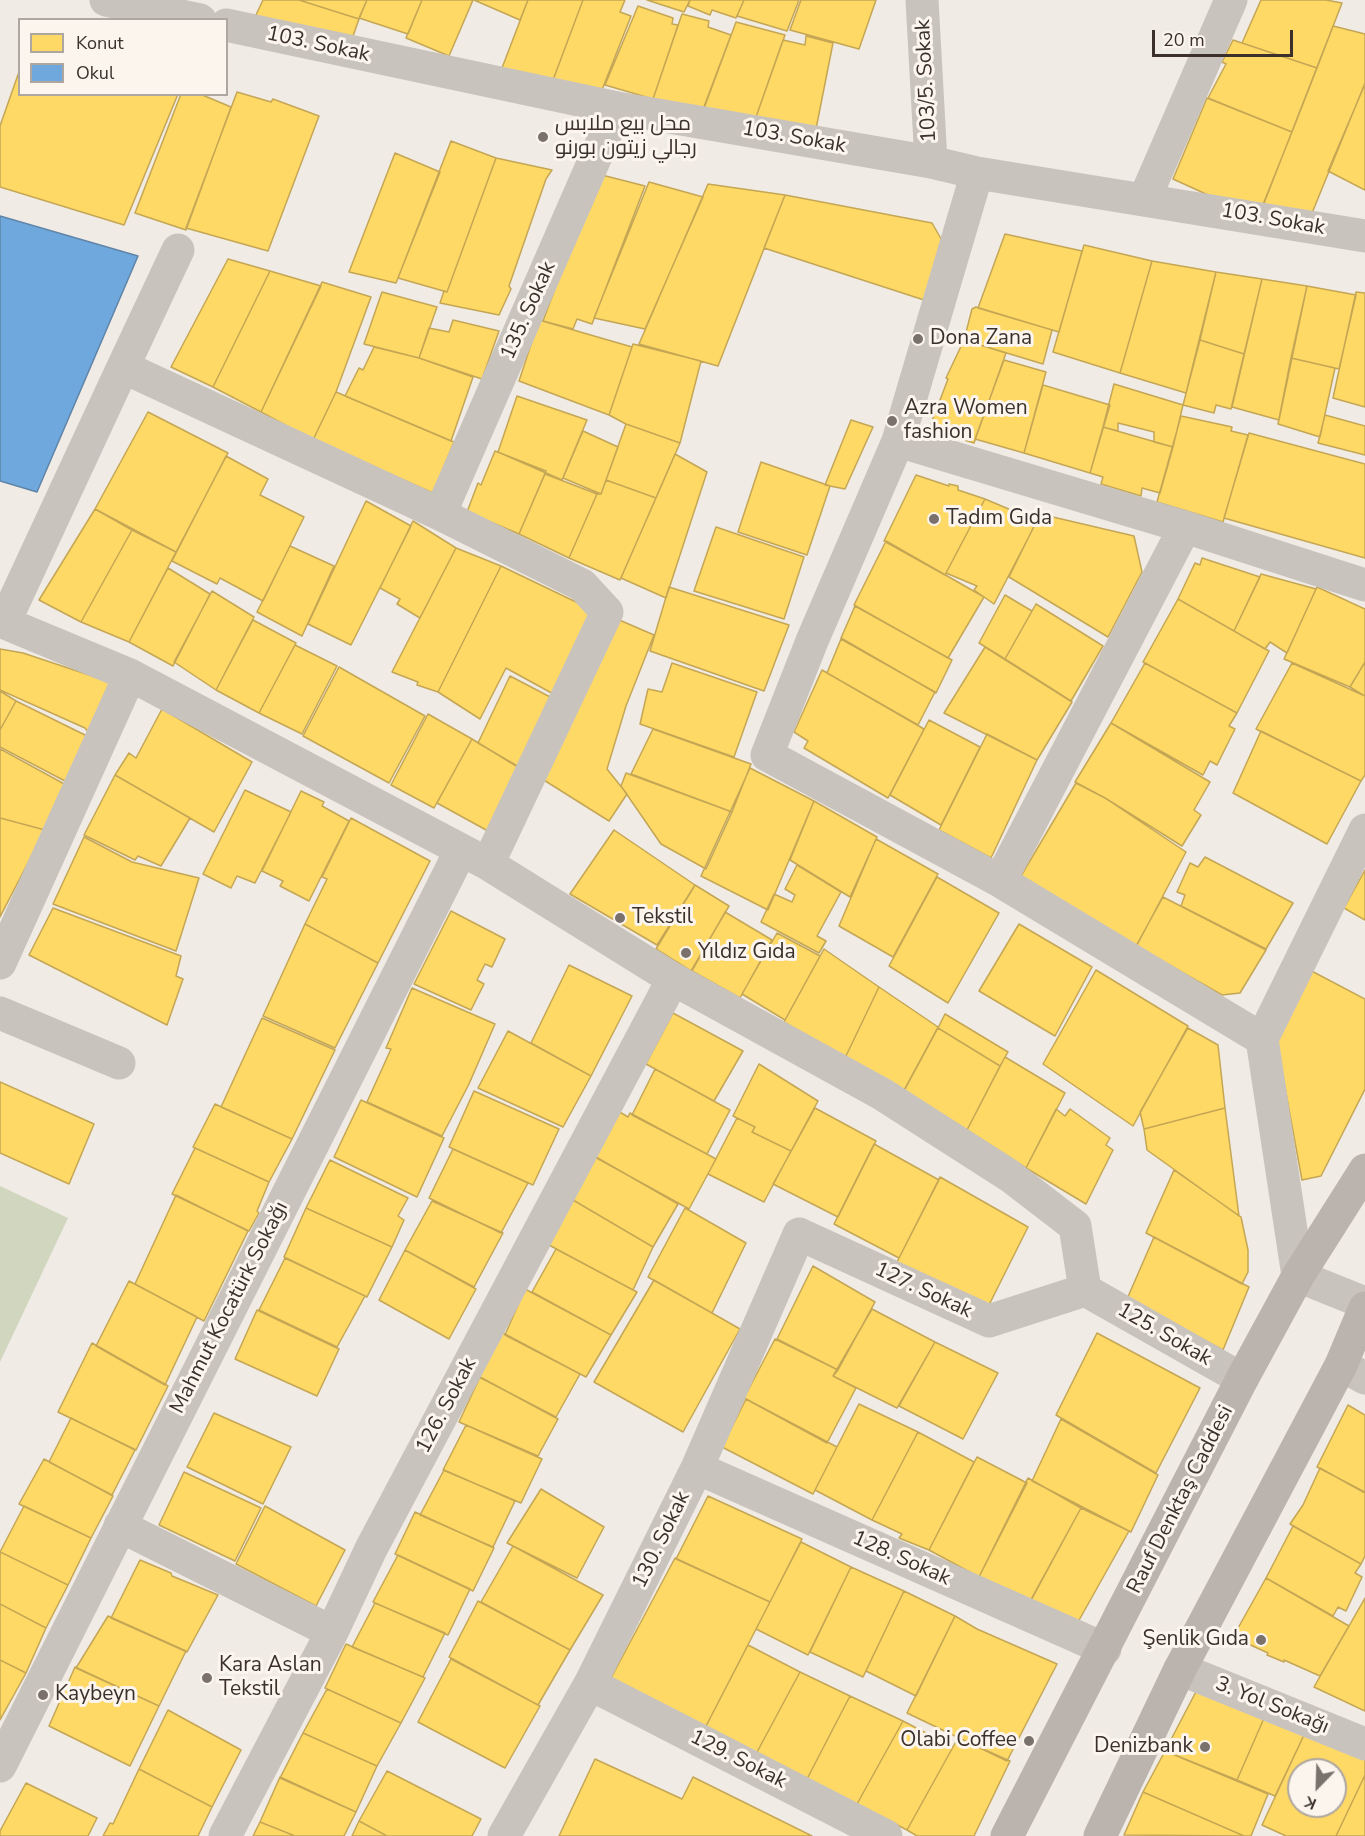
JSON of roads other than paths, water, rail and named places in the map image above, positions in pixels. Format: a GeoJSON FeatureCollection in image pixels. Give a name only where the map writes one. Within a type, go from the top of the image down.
{"type":"FeatureCollection","features":[{"type":"Feature","properties":{"kind":"main road","name":"Rauf Denktaş Caddesi"},"geometry":{"type":"LineString","coordinates":[[1007,1836],[1242,1379],[1298,1276],[1365,1170]]}},
{"type":"Feature","properties":{"kind":"main road"},"geometry":{"type":"LineString","coordinates":[[1100,1836],[1180,1669],[1353,1371],[1365,1305]]}},
{"type":"Feature","properties":{"kind":"street"},"geometry":{"type":"LineString","coordinates":[[106,0],[142,3],[193,18]]}},
{"type":"Feature","properties":{"kind":"street","name":"103/5. Sokak"},"geometry":{"type":"LineString","coordinates":[[922,0],[932,162]]}},
{"type":"Feature","properties":{"kind":"street"},"geometry":{"type":"LineString","coordinates":[[1145,198],[1231,0]]}},
{"type":"Feature","properties":{"kind":"street","name":"103. Sokak"},"geometry":{"type":"LineString","coordinates":[[228,25],[617,108],[932,162],[977,173],[1145,198],[1365,236]]}},
{"type":"Feature","properties":{"kind":"street","name":"135. Sokak"},"geometry":{"type":"LineString","coordinates":[[440,514],[617,108]]}},
{"type":"Feature","properties":{"kind":"street"},"geometry":{"type":"LineString","coordinates":[[977,173],[898,441],[812,641],[767,755],[1000,880],[1262,1039]]}},
{"type":"Feature","properties":{"kind":"street"},"geometry":{"type":"LineString","coordinates":[[178,250],[2,621],[130,675],[474,857],[673,979],[882,1094],[1010,1176],[1075,1226],[1085,1290]]}},
{"type":"Feature","properties":{"kind":"street"},"geometry":{"type":"LineString","coordinates":[[123,367],[440,514]]}},
{"type":"Feature","properties":{"kind":"street"},"geometry":{"type":"LineString","coordinates":[[898,441],[1185,527],[1365,585]]}},
{"type":"Feature","properties":{"kind":"street","name":"Mahmut Kocatürk Sokağı"},"geometry":{"type":"LineString","coordinates":[[0,1766],[120,1526],[474,857],[607,612],[582,585],[440,514]]}},
{"type":"Feature","properties":{"kind":"street"},"geometry":{"type":"LineString","coordinates":[[1000,880],[1185,527]]}},
{"type":"Feature","properties":{"kind":"street"},"geometry":{"type":"LineString","coordinates":[[0,963],[130,675]]}},
{"type":"Feature","properties":{"kind":"street"},"geometry":{"type":"LineString","coordinates":[[1365,830],[1262,1039],[1298,1276],[1365,1305]]}},
{"type":"Feature","properties":{"kind":"street","name":"126. Sokak"},"geometry":{"type":"LineString","coordinates":[[225,1836],[332,1632],[371,1549],[673,979]]}},
{"type":"Feature","properties":{"kind":"street"},"geometry":{"type":"LineString","coordinates":[[0,1013],[119,1063]]}},
{"type":"Feature","properties":{"kind":"street","name":"127. Sokak"},"geometry":{"type":"LineString","coordinates":[[799,1234],[989,1321],[1085,1290]]}},
{"type":"Feature","properties":{"kind":"street","name":"130. Sokak"},"geometry":{"type":"LineString","coordinates":[[504,1836],[590,1684],[697,1468],[799,1234]]}},
{"type":"Feature","properties":{"kind":"street","name":"125. Sokak"},"geometry":{"type":"LineString","coordinates":[[1085,1290],[1242,1379]]}},
{"type":"Feature","properties":{"kind":"street","name":"128. Sokak"},"geometry":{"type":"LineString","coordinates":[[697,1468],[1105,1649]]}},
{"type":"Feature","properties":{"kind":"street"},"geometry":{"type":"LineString","coordinates":[[120,1526],[332,1632]]}},
{"type":"Feature","properties":{"kind":"street","name":"3. Yol Sokağı"},"geometry":{"type":"LineString","coordinates":[[1180,1669],[1365,1744]]}},
{"type":"Feature","properties":{"kind":"street","name":"129. Sokak"},"geometry":{"type":"LineString","coordinates":[[590,1684],[886,1836]]}},
{"type":"Feature","properties":{"kind":"place","name":"محل بيع ملابس رجالي زيتون بورنو"},"geometry":{"type":"Point","coordinates":[543,137]}},
{"type":"Feature","properties":{"kind":"place","name":"Dona Zana"},"geometry":{"type":"Point","coordinates":[918,339]}},
{"type":"Feature","properties":{"kind":"place","name":"Azra Women fashion"},"geometry":{"type":"Point","coordinates":[892,421]}},
{"type":"Feature","properties":{"kind":"place","name":"Tadım Gıda"},"geometry":{"type":"Point","coordinates":[934,519]}},
{"type":"Feature","properties":{"kind":"place","name":"Tekstil"},"geometry":{"type":"Point","coordinates":[620,918]}},
{"type":"Feature","properties":{"kind":"place","name":"Yıldız Gıda"},"geometry":{"type":"Point","coordinates":[686,953]}},
{"type":"Feature","properties":{"kind":"place","name":"Şenlik Gıda"},"geometry":{"type":"Point","coordinates":[1261,1640]}},
{"type":"Feature","properties":{"kind":"place","name":"Kara Aslan Tekstil"},"geometry":{"type":"Point","coordinates":[207,1678]}},
{"type":"Feature","properties":{"kind":"place","name":"Kaybeyn"},"geometry":{"type":"Point","coordinates":[43,1695]}},
{"type":"Feature","properties":{"kind":"place","name":"Olabi Coffee"},"geometry":{"type":"Point","coordinates":[1029,1741]}},
{"type":"Feature","properties":{"kind":"place","name":"Denizbank"},"geometry":{"type":"Point","coordinates":[1205,1747]}}]}
